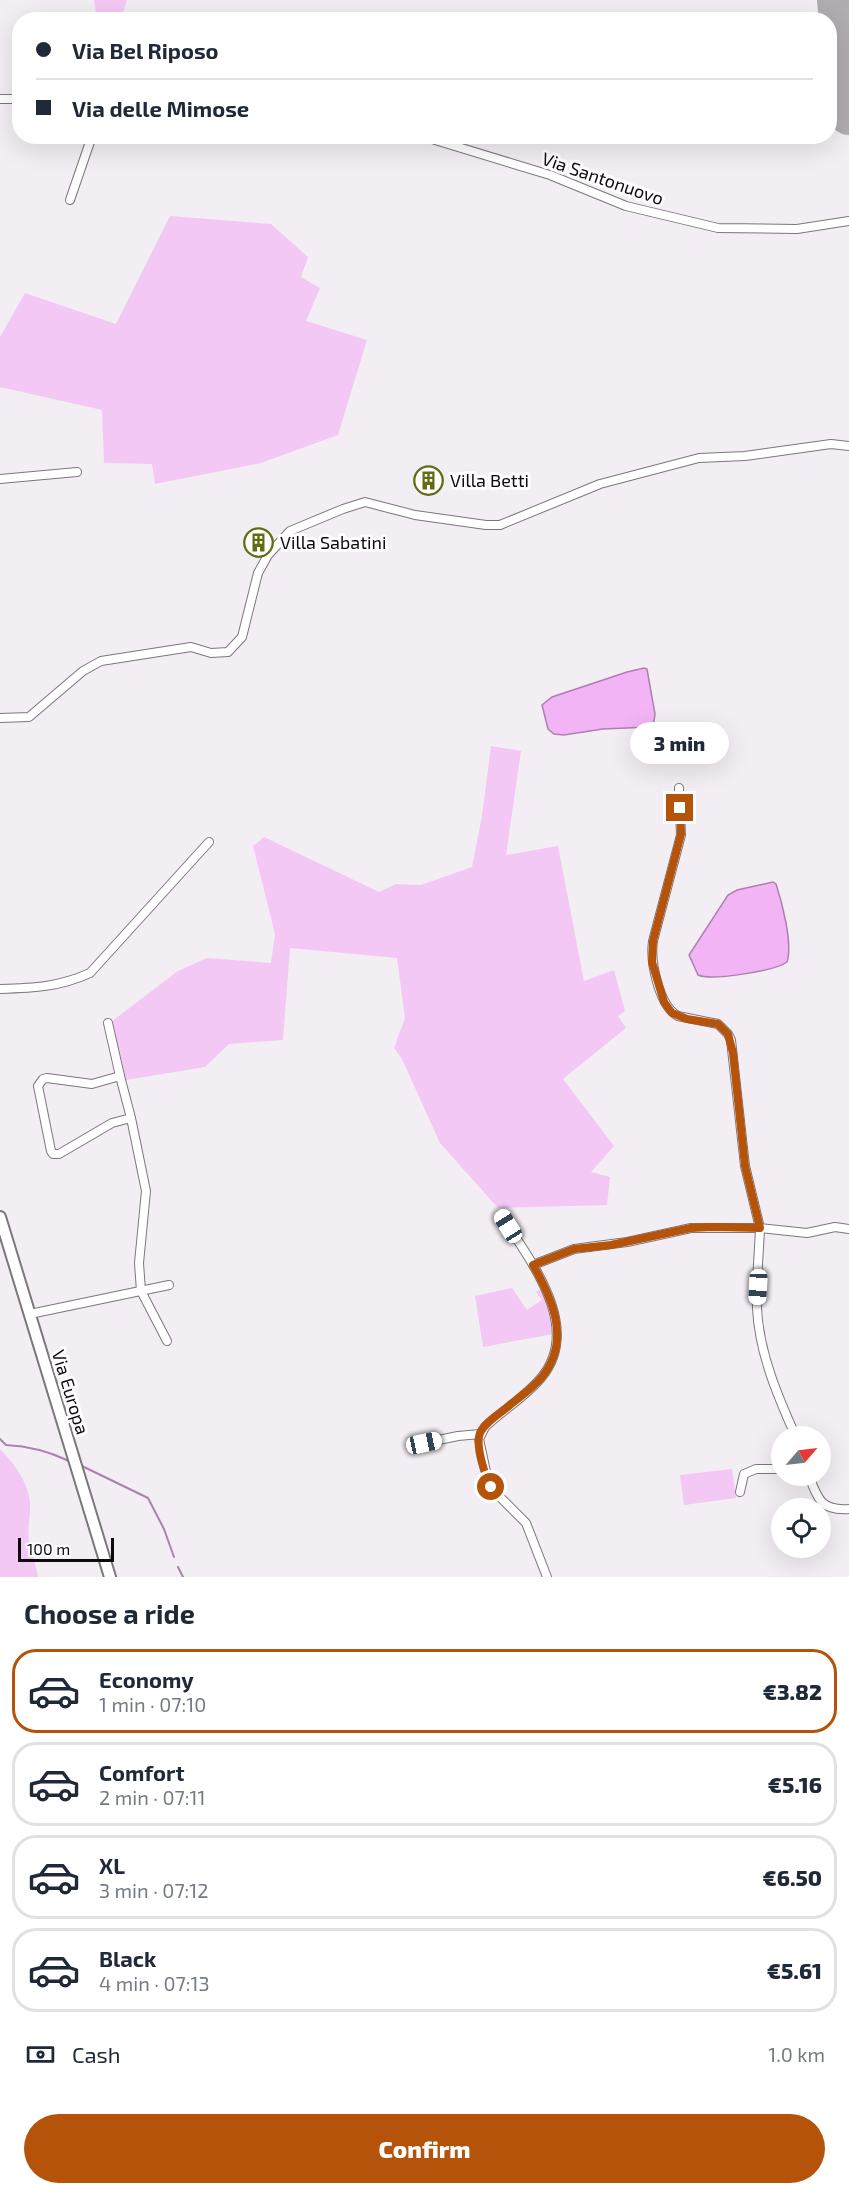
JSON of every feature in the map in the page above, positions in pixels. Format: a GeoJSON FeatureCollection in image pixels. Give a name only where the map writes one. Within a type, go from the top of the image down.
{"type":"FeatureCollection","features":[{"type":"Feature","properties":{"kind":"main road","name":"Via Europa"},"geometry":{"type":"LineString","coordinates":[[0,1217],[110,1577]]}},
{"type":"Feature","properties":{"kind":"street"},"geometry":{"type":"LineString","coordinates":[[70,200],[89,144]]}},
{"type":"Feature","properties":{"kind":"street","name":"Via Santonuovo"},"geometry":{"type":"LineString","coordinates":[[448,144],[550,176],[626,206],[718,228],[797,229],[849,221]]}},
{"type":"Feature","properties":{"kind":"street"},"geometry":{"type":"LineString","coordinates":[[0,718],[29,717],[83,671],[101,661],[191,648],[211,653],[228,651],[242,637],[262,565],[284,536],[301,526],[358,504],[372,503],[415,515],[500,525],[600,484],[699,458],[745,456],[831,444],[849,446]]}},
{"type":"Feature","properties":{"kind":"street"},"geometry":{"type":"LineString","coordinates":[[0,479],[77,472]]}},
{"type":"Feature","properties":{"kind":"street"},"geometry":{"type":"LineString","coordinates":[[679,788],[681,834],[653,941],[652,962],[664,1002],[672,1013],[687,1019],[718,1024],[728,1034],[733,1053],[745,1166],[760,1228],[757,1307],[759,1324],[781,1406],[791,1426]]}},
{"type":"Feature","properties":{"kind":"street"},"geometry":{"type":"LineString","coordinates":[[0,989],[47,987],[72,981],[90,973],[209,842]]}},
{"type":"Feature","properties":{"kind":"street"},"geometry":{"type":"LineString","coordinates":[[108,1023],[146,1191],[139,1263],[141,1292],[167,1341]]}},
{"type":"Feature","properties":{"kind":"street"},"geometry":{"type":"LineString","coordinates":[[120,1076],[92,1084],[44,1079],[38,1086],[38,1091],[51,1151],[53,1154],[59,1154],[112,1123],[131,1118]]}},
{"type":"Feature","properties":{"kind":"street"},"geometry":{"type":"LineString","coordinates":[[501,1215],[533,1265],[553,1305],[556,1328],[554,1356],[538,1381],[488,1423],[480,1434],[481,1451],[488,1481],[496,1493],[526,1523],[547,1577]]}},
{"type":"Feature","properties":{"kind":"street"},"geometry":{"type":"LineString","coordinates":[[533,1265],[574,1249],[605,1246],[691,1228],[760,1228],[807,1233],[835,1227],[849,1229]]}},
{"type":"Feature","properties":{"kind":"street"},"geometry":{"type":"LineString","coordinates":[[30,1314],[169,1285]]}},
{"type":"Feature","properties":{"kind":"street"},"geometry":{"type":"LineString","coordinates":[[424,1443],[480,1434]]}},
{"type":"Feature","properties":{"kind":"street"},"geometry":{"type":"LineString","coordinates":[[740,1492],[744,1474],[756,1469],[771,1470]]}},
{"type":"Feature","properties":{"kind":"street"},"geometry":{"type":"LineString","coordinates":[[814,1486],[819,1498],[827,1507],[849,1509]]}},
{"type":"Feature","properties":{"kind":"shaded area"},"geometry":{"type":"Polygon","coordinates":[[[94,0],[127,0],[123,12],[96,12],[94,0]]]}},
{"type":"Feature","properties":{"kind":"shaded area"},"geometry":{"type":"Polygon","coordinates":[[[170,216],[271,224],[308,257],[301,277],[320,288],[306,321],[367,340],[338,435],[261,463],[155,484],[152,464],[104,463],[102,410],[0,387],[0,337],[25,293],[116,324],[170,216]]]}},
{"type":"Feature","properties":{"kind":"shaded area"},"geometry":{"type":"Polygon","coordinates":[[[644,668],[647,669],[655,714],[650,727],[603,729],[564,735],[554,734],[548,729],[542,705],[552,697],[644,668]]]}},
{"type":"Feature","properties":{"kind":"shaded area"},"geometry":{"type":"Polygon","coordinates":[[[491,746],[521,751],[506,855],[558,846],[584,981],[614,970],[625,1011],[618,1016],[626,1028],[563,1079],[614,1146],[591,1172],[610,1177],[607,1205],[498,1208],[440,1143],[402,1059],[394,1048],[405,1018],[397,958],[290,948],[283,1040],[229,1044],[205,1067],[126,1080],[111,1022],[178,971],[207,958],[271,963],[275,934],[253,846],[264,837],[379,892],[396,884],[421,885],[472,867],[482,816],[491,746]]]}},
{"type":"Feature","properties":{"kind":"shaded area"},"geometry":{"type":"Polygon","coordinates":[[[773,882],[776,884],[786,923],[789,945],[787,962],[770,969],[743,974],[716,977],[698,975],[689,955],[728,895],[737,890],[773,882]]]}},
{"type":"Feature","properties":{"kind":"shaded area"},"geometry":{"type":"Polygon","coordinates":[[[512,1288],[527,1310],[542,1300],[536,1292],[542,1288],[550,1301],[553,1334],[483,1347],[475,1296],[512,1288]]]}},
{"type":"Feature","properties":{"kind":"shaded area"},"geometry":{"type":"Polygon","coordinates":[[[0,1449],[20,1473],[29,1495],[29,1540],[38,1577],[0,1577],[0,1449]]]}},
{"type":"Feature","properties":{"kind":"shaded area"},"geometry":{"type":"Polygon","coordinates":[[[732,1469],[736,1498],[684,1505],[680,1475],[732,1469]]]}},
{"type":"Feature","properties":{"kind":"waterway"},"geometry":{"type":"LineString","coordinates":[[0,1439],[6,1445],[54,1454],[69,1461]]}},
{"type":"Feature","properties":{"kind":"waterway"},"geometry":{"type":"LineString","coordinates":[[82,1466],[148,1498],[164,1529],[174,1557]]}},
{"type":"Feature","properties":{"kind":"waterway"},"geometry":{"type":"LineString","coordinates":[[178,1567],[183,1577]]}},
{"type":"Feature","properties":{"kind":"runway"},"geometry":{"type":"LineString","coordinates":[[839,0],[849,113]]}},
{"type":"Feature","properties":{"kind":"place","name":"Villa Betti"},"geometry":{"type":"Point","coordinates":[429,480]}},
{"type":"Feature","properties":{"kind":"place","name":"Villa Sabatini"},"geometry":{"type":"Point","coordinates":[259,542]}},
{"type":"Feature","properties":{"kind":"route"},"geometry":{"type":"LineString","coordinates":[[491,1487],[484,1468],[479,1442],[480,1434],[488,1423],[543,1376],[554,1356],[556,1347],[553,1305],[533,1265],[574,1249],[611,1245],[691,1228],[760,1228],[747,1179],[731,1040],[718,1024],[687,1019],[672,1013],[664,1002],[652,962],[653,941],[681,834],[680,808]]}}]}
